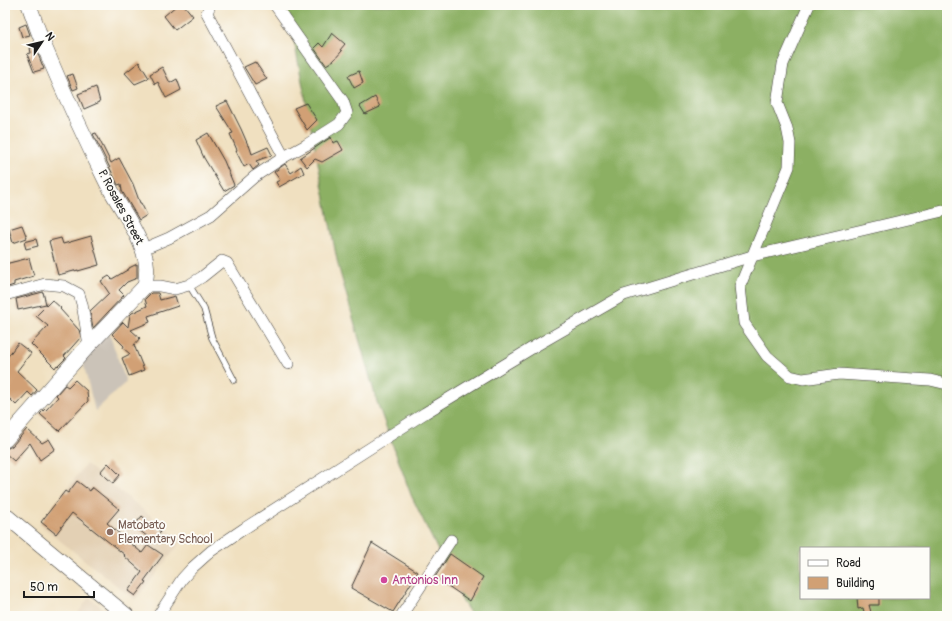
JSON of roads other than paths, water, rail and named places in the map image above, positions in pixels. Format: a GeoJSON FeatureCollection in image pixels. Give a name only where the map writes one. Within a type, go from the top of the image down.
{"type":"FeatureCollection","features":[{"type":"Feature","properties":{"kind":"street","name":"P. Rosales Street"},"geometry":{"type":"LineString","coordinates":[[29,5],[70,105],[108,185],[137,234],[147,262],[145,286]]}},
{"type":"Feature","properties":{"kind":"street"},"geometry":{"type":"LineString","coordinates":[[210,5],[207,13],[284,157]]}},
{"type":"Feature","properties":{"kind":"street"},"geometry":{"type":"LineString","coordinates":[[143,250],[176,234],[211,214],[254,177],[339,124],[348,113],[343,101],[275,5]]}},
{"type":"Feature","properties":{"kind":"street"},"geometry":{"type":"LineString","coordinates":[[809,5],[782,64],[777,103],[787,128],[790,143],[789,167],[740,286],[744,323],[767,356],[790,376],[803,379],[839,374],[930,380],[947,384]]}},
{"type":"Feature","properties":{"kind":"street"},"geometry":{"type":"LineString","coordinates":[[158,616],[182,579],[211,551],[396,432],[537,345],[624,295],[752,256],[947,210]]}},
{"type":"Feature","properties":{"kind":"street"},"geometry":{"type":"LineString","coordinates":[[5,440],[145,286],[160,286],[175,289],[189,285],[222,261],[228,263],[288,364]]}},
{"type":"Feature","properties":{"kind":"street"},"geometry":{"type":"LineString","coordinates":[[5,294],[45,284],[64,286],[80,294],[89,346]]}},
{"type":"Feature","properties":{"kind":"street"},"geometry":{"type":"LineString","coordinates":[[5,515],[127,616]]}},
{"type":"Feature","properties":{"kind":"street"},"geometry":{"type":"LineString","coordinates":[[401,616],[452,540]]}},
{"type":"Feature","properties":{"kind":"lane"},"geometry":{"type":"LineString","coordinates":[[189,285],[204,309],[212,338],[234,380]]}},
{"type":"Feature","properties":{"kind":"place","name":"Matobato Elementary School"},"geometry":{"type":"Point","coordinates":[110,532]}},
{"type":"Feature","properties":{"kind":"place","name":"Antonios Inn"},"geometry":{"type":"Point","coordinates":[384,580]}}]}
